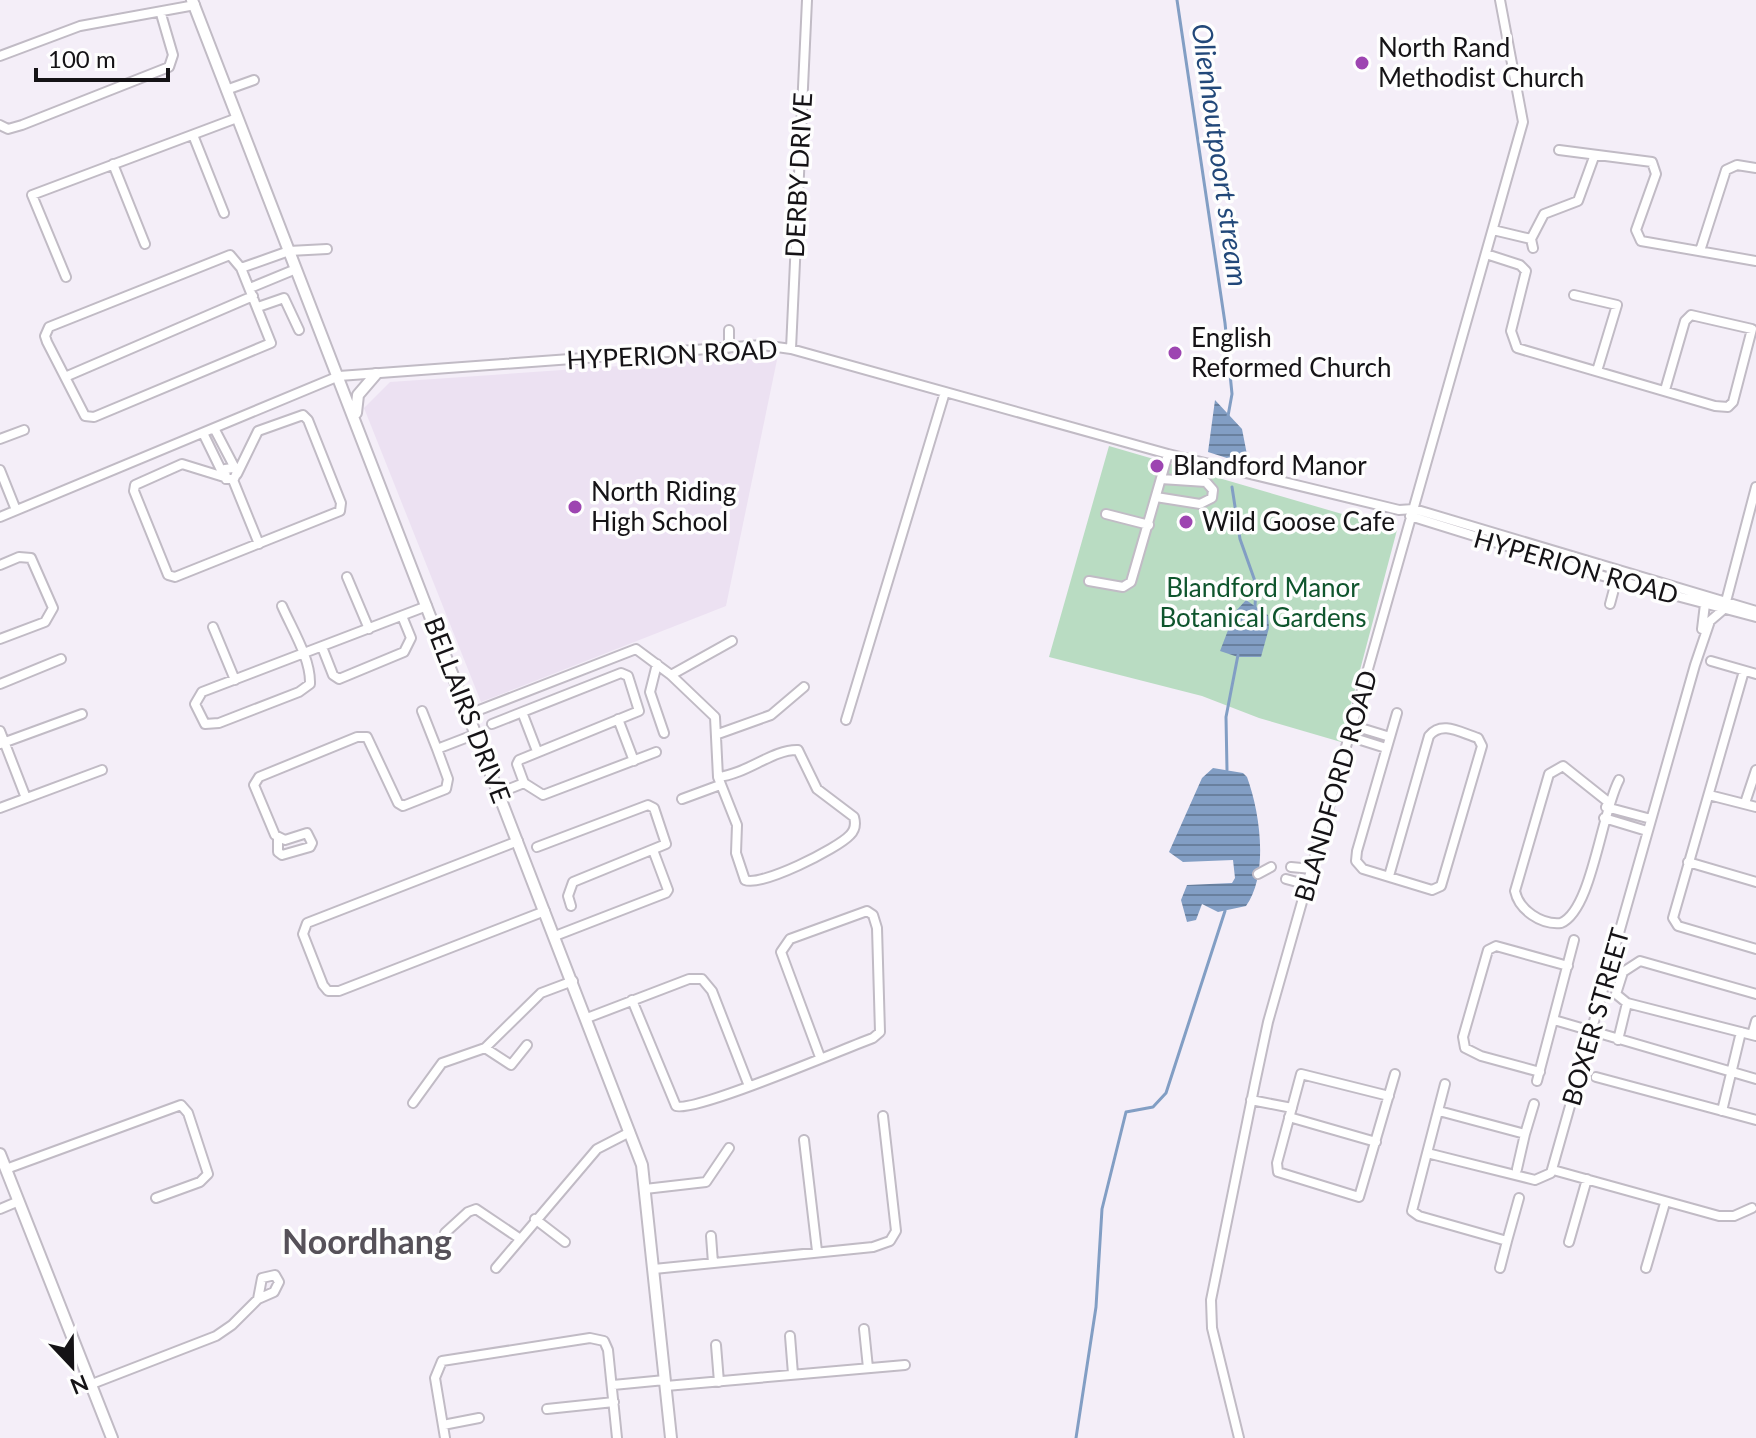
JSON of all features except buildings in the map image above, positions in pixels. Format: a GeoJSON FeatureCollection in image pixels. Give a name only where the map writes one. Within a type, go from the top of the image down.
{"type":"FeatureCollection","features":[{"type":"Feature","properties":{"kind":"street","name":"DERBY DRIVE"},"geometry":{"type":"LineString","coordinates":[[791,349],[807,0]]}},
{"type":"Feature","properties":{"kind":"street","name":"BLANDFORD ROAD"},"geometry":{"type":"LineString","coordinates":[[1239,1438],[1212,1328],[1211,1300],[1268,1022],[1524,117],[1500,0]]}},
{"type":"Feature","properties":{"kind":"street"},"geometry":{"type":"LineString","coordinates":[[0,56],[80,26],[161,14],[193,3]]}},
{"type":"Feature","properties":{"kind":"street","name":"BELLAIRS DRIVE"},"geometry":{"type":"LineString","coordinates":[[193,3],[642,1165],[671,1438]]}},
{"type":"Feature","properties":{"kind":"street"},"geometry":{"type":"LineString","coordinates":[[0,125],[13,128],[169,67],[173,55],[161,14]]}},
{"type":"Feature","properties":{"kind":"street"},"geometry":{"type":"LineString","coordinates":[[226,90],[254,80]]}},
{"type":"Feature","properties":{"kind":"street"},"geometry":{"type":"LineString","coordinates":[[66,277],[32,195],[237,118]]}},
{"type":"Feature","properties":{"kind":"street"},"geometry":{"type":"LineString","coordinates":[[193,135],[224,213]]}},
{"type":"Feature","properties":{"kind":"street"},"geometry":{"type":"LineString","coordinates":[[1559,150],[1594,157],[1652,162],[1656,174],[1637,235],[1651,244],[1756,261]]}},
{"type":"Feature","properties":{"kind":"street"},"geometry":{"type":"LineString","coordinates":[[1493,230],[1532,244],[1544,214],[1578,201],[1594,157]]}},
{"type":"Feature","properties":{"kind":"street"},"geometry":{"type":"LineString","coordinates":[[113,164],[145,244]]}},
{"type":"Feature","properties":{"kind":"street"},"geometry":{"type":"LineString","coordinates":[[1700,251],[1726,170],[1733,165],[1756,168]]}},
{"type":"Feature","properties":{"kind":"street"},"geometry":{"type":"LineString","coordinates":[[241,268],[289,251],[327,249]]}},
{"type":"Feature","properties":{"kind":"street"},"geometry":{"type":"LineString","coordinates":[[1486,254],[1520,265],[1526,271],[1511,331],[1515,346],[1720,407],[1731,405],[1752,329],[1691,315],[1685,321],[1665,390]]}},
{"type":"Feature","properties":{"kind":"street"},"geometry":{"type":"LineString","coordinates":[[230,255],[241,268],[271,343],[94,417],[85,416],[45,336],[49,327],[224,256],[230,255]]}},
{"type":"Feature","properties":{"kind":"street"},"geometry":{"type":"LineString","coordinates":[[65,377],[296,269]]}},
{"type":"Feature","properties":{"kind":"street"},"geometry":{"type":"LineString","coordinates":[[1574,295],[1617,305],[1597,371]]}},
{"type":"Feature","properties":{"kind":"street"},"geometry":{"type":"LineString","coordinates":[[258,307],[284,298],[299,330]]}},
{"type":"Feature","properties":{"kind":"street"},"geometry":{"type":"LineString","coordinates":[[729,330],[729,348]]}},
{"type":"Feature","properties":{"kind":"street","name":"HYPERION ROAD"},"geometry":{"type":"LineString","coordinates":[[0,517],[339,376],[762,345],[791,349],[1168,454],[1413,513],[1618,569],[1756,617]]}},
{"type":"Feature","properties":{"kind":"street"},"geometry":{"type":"LineString","coordinates":[[356,420],[358,395],[376,374]]}},
{"type":"Feature","properties":{"kind":"street"},"geometry":{"type":"LineString","coordinates":[[846,720],[945,392]]}},
{"type":"Feature","properties":{"kind":"street"},"geometry":{"type":"LineString","coordinates":[[303,415],[308,420],[341,503],[338,514],[175,577],[166,573],[134,491],[135,485],[182,464],[230,474],[258,431],[303,415]]}},
{"type":"Feature","properties":{"kind":"street"},"geometry":{"type":"LineString","coordinates":[[214,428],[259,544]]}},
{"type":"Feature","properties":{"kind":"street"},"geometry":{"type":"LineString","coordinates":[[0,439],[24,430]]}},
{"type":"Feature","properties":{"kind":"street"},"geometry":{"type":"LineString","coordinates":[[203,433],[230,474]]}},
{"type":"Feature","properties":{"kind":"street"},"geometry":{"type":"LineString","coordinates":[[1089,581],[1123,587],[1131,582],[1168,454]]}},
{"type":"Feature","properties":{"kind":"street"},"geometry":{"type":"LineString","coordinates":[[0,470],[16,510]]}},
{"type":"Feature","properties":{"kind":"street"},"geometry":{"type":"LineString","coordinates":[[1156,497],[1200,504],[1212,498],[1213,490],[1206,482],[1161,479]]}},
{"type":"Feature","properties":{"kind":"street","name":"BOXER STREET"},"geometry":{"type":"LineString","coordinates":[[1553,1170],[1695,665],[1710,621],[1724,605],[1756,487]]}},
{"type":"Feature","properties":{"kind":"street","name":"HYPERION ROAD"},"geometry":{"type":"LineString","coordinates":[[1413,513],[1616,580],[1705,604],[1756,611]]}},
{"type":"Feature","properties":{"kind":"street"},"geometry":{"type":"LineString","coordinates":[[1106,514],[1149,525]]}},
{"type":"Feature","properties":{"kind":"street"},"geometry":{"type":"LineString","coordinates":[[0,565],[19,557],[31,558],[53,608],[45,622],[0,639]]}},
{"type":"Feature","properties":{"kind":"street"},"geometry":{"type":"LineString","coordinates":[[1610,604],[1618,569]]}},
{"type":"Feature","properties":{"kind":"street"},"geometry":{"type":"LineString","coordinates":[[347,577],[369,629]]}},
{"type":"Feature","properties":{"kind":"street","name":"BOXER STREET"},"geometry":{"type":"LineString","coordinates":[[1695,665],[1705,604]]}},
{"type":"Feature","properties":{"kind":"street"},"geometry":{"type":"LineString","coordinates":[[282,606],[302,655],[311,680],[306,688],[213,725],[205,724],[196,698],[235,680],[302,655],[427,606]]}},
{"type":"Feature","properties":{"kind":"street"},"geometry":{"type":"LineString","coordinates":[[322,647],[333,675],[339,679],[404,652],[411,638],[402,616]]}},
{"type":"Feature","properties":{"kind":"street"},"geometry":{"type":"LineString","coordinates":[[213,627],[235,680]]}},
{"type":"Feature","properties":{"kind":"street"},"geometry":{"type":"LineString","coordinates":[[671,675],[732,641]]}},
{"type":"Feature","properties":{"kind":"street"},"geometry":{"type":"LineString","coordinates":[[469,714],[636,649],[671,675],[715,717],[719,781],[737,825],[736,853],[742,872],[751,883],[816,856],[851,834],[856,824],[854,817],[817,789],[798,750],[785,752],[719,781],[682,799]]}},
{"type":"Feature","properties":{"kind":"street"},"geometry":{"type":"LineString","coordinates":[[0,684],[61,659]]}},
{"type":"Feature","properties":{"kind":"street"},"geometry":{"type":"LineString","coordinates":[[1711,661],[1756,674]]}},
{"type":"Feature","properties":{"kind":"street"},"geometry":{"type":"LineString","coordinates":[[657,664],[650,692],[664,733]]}},
{"type":"Feature","properties":{"kind":"street"},"geometry":{"type":"LineString","coordinates":[[1744,671],[1673,916],[1674,924],[1756,949]]}},
{"type":"Feature","properties":{"kind":"street"},"geometry":{"type":"LineString","coordinates":[[492,724],[623,673],[640,709],[537,751],[517,763],[524,783],[543,795],[656,752]]}},
{"type":"Feature","properties":{"kind":"street"},"geometry":{"type":"LineString","coordinates":[[718,734],[771,715],[804,687]]}},
{"type":"Feature","properties":{"kind":"street"},"geometry":{"type":"LineString","coordinates":[[278,838],[254,785],[259,777],[357,737],[367,737],[398,803],[403,806],[448,786],[422,711]]}},
{"type":"Feature","properties":{"kind":"street"},"geometry":{"type":"LineString","coordinates":[[522,712],[537,751]]}},
{"type":"Feature","properties":{"kind":"street"},"geometry":{"type":"LineString","coordinates":[[1389,876],[1429,736],[1435,729],[1445,727],[1478,738],[1482,753],[1445,881],[1432,890],[1360,867],[1355,858],[1397,713]]}},
{"type":"Feature","properties":{"kind":"street"},"geometry":{"type":"LineString","coordinates":[[2,743],[82,714]]}},
{"type":"Feature","properties":{"kind":"street"},"geometry":{"type":"LineString","coordinates":[[618,719],[634,761]]}},
{"type":"Feature","properties":{"kind":"street"},"geometry":{"type":"LineString","coordinates":[[1354,726],[1390,737]]}},
{"type":"Feature","properties":{"kind":"street"},"geometry":{"type":"LineString","coordinates":[[0,731],[2,743],[26,798]]}},
{"type":"Feature","properties":{"kind":"street"},"geometry":{"type":"LineString","coordinates":[[437,749],[476,734]]}},
{"type":"Feature","properties":{"kind":"street"},"geometry":{"type":"LineString","coordinates":[[1351,737],[1386,748]]}},
{"type":"Feature","properties":{"kind":"street"},"geometry":{"type":"LineString","coordinates":[[1619,780],[1607,804],[1584,897],[1573,917],[1561,923],[1549,923],[1521,906],[1515,891],[1549,774],[1563,766],[1607,804],[1651,819]]}},
{"type":"Feature","properties":{"kind":"street"},"geometry":{"type":"LineString","coordinates":[[0,808],[102,770]]}},
{"type":"Feature","properties":{"kind":"street"},"geometry":{"type":"LineString","coordinates":[[1745,803],[1756,770]]}},
{"type":"Feature","properties":{"kind":"street"},"geometry":{"type":"LineString","coordinates":[[499,793],[524,783]]}},
{"type":"Feature","properties":{"kind":"street"},"geometry":{"type":"LineString","coordinates":[[1709,795],[1756,807]]}},
{"type":"Feature","properties":{"kind":"street"},"geometry":{"type":"LineString","coordinates":[[537,847],[649,805],[666,842],[573,882],[568,896],[571,906]]}},
{"type":"Feature","properties":{"kind":"street"},"geometry":{"type":"LineString","coordinates":[[1604,818],[1647,831]]}},
{"type":"Feature","properties":{"kind":"street"},"geometry":{"type":"LineString","coordinates":[[518,841],[307,923],[303,934],[323,985],[328,991],[339,991],[545,911]]}},
{"type":"Feature","properties":{"kind":"street"},"geometry":{"type":"LineString","coordinates":[[555,936],[666,893],[668,890],[653,850]]}},
{"type":"Feature","properties":{"kind":"street"},"geometry":{"type":"LineString","coordinates":[[1688,862],[1756,882]]}},
{"type":"Feature","properties":{"kind":"street"},"geometry":{"type":"LineString","coordinates":[[1258,874],[1271,867]]}},
{"type":"Feature","properties":{"kind":"street"},"geometry":{"type":"LineString","coordinates":[[1291,867],[1312,869]]}},
{"type":"Feature","properties":{"kind":"street"},"geometry":{"type":"LineString","coordinates":[[1286,879],[1308,885]]}},
{"type":"Feature","properties":{"kind":"street"},"geometry":{"type":"LineString","coordinates":[[632,1000],[676,1106],[691,1108],[873,1038],[882,1027],[877,928],[873,915],[867,911],[790,939],[781,952],[820,1057]]}},
{"type":"Feature","properties":{"kind":"street"},"geometry":{"type":"LineString","coordinates":[[1568,966],[1496,946],[1488,950],[1481,965],[1463,1040],[1465,1048],[1539,1076],[1568,966],[1574,940]]}},
{"type":"Feature","properties":{"kind":"street"},"geometry":{"type":"LineString","coordinates":[[1756,994],[1640,961],[1629,966],[1618,983],[1617,997],[1627,1003],[1754,1035],[1756,1021]]}},
{"type":"Feature","properties":{"kind":"street"},"geometry":{"type":"LineString","coordinates":[[587,1018],[689,979],[705,981],[749,1086]]}},
{"type":"Feature","properties":{"kind":"street"},"geometry":{"type":"LineString","coordinates":[[413,1103],[442,1063],[485,1048],[541,993],[573,981]]}},
{"type":"Feature","properties":{"kind":"street"},"geometry":{"type":"LineString","coordinates":[[1618,1040],[1627,1003]]}},
{"type":"Feature","properties":{"kind":"street"},"geometry":{"type":"LineString","coordinates":[[1554,1020],[1756,1079]]}},
{"type":"Feature","properties":{"kind":"street"},"geometry":{"type":"LineString","coordinates":[[1722,1111],[1741,1032]]}},
{"type":"Feature","properties":{"kind":"street"},"geometry":{"type":"LineString","coordinates":[[485,1048],[508,1069],[527,1045]]}},
{"type":"Feature","properties":{"kind":"street"},"geometry":{"type":"LineString","coordinates":[[1389,1096],[1304,1073],[1300,1076],[1290,1112],[1277,1163],[1278,1172],[1354,1198],[1363,1190],[1376,1142],[1389,1096],[1395,1074]]}},
{"type":"Feature","properties":{"kind":"street"},"geometry":{"type":"LineString","coordinates":[[1596,1077],[1756,1120]]}},
{"type":"Feature","properties":{"kind":"street"},"geometry":{"type":"LineString","coordinates":[[1445,1084],[1413,1203],[1414,1213],[1507,1241]]}},
{"type":"Feature","properties":{"kind":"street"},"geometry":{"type":"LineString","coordinates":[[1251,1100],[1376,1142]]}},
{"type":"Feature","properties":{"kind":"street"},"geometry":{"type":"LineString","coordinates":[[6,1169],[179,1104],[187,1110],[208,1174],[200,1182],[156,1198]]}},
{"type":"Feature","properties":{"kind":"street"},"geometry":{"type":"LineString","coordinates":[[1517,1169],[1534,1104]]}},
{"type":"Feature","properties":{"kind":"street"},"geometry":{"type":"LineString","coordinates":[[1439,1111],[1525,1134]]}},
{"type":"Feature","properties":{"kind":"street"},"geometry":{"type":"LineString","coordinates":[[654,1269],[873,1247],[894,1236],[883,1116]]}},
{"type":"Feature","properties":{"kind":"street"},"geometry":{"type":"LineString","coordinates":[[496,1268],[597,1149],[630,1132]]}},
{"type":"Feature","properties":{"kind":"street"},"geometry":{"type":"LineString","coordinates":[[804,1140],[817,1251]]}},
{"type":"Feature","properties":{"kind":"street"},"geometry":{"type":"LineString","coordinates":[[645,1189],[706,1182],[729,1148]]}},
{"type":"Feature","properties":{"kind":"street"},"geometry":{"type":"LineString","coordinates":[[1427,1153],[1535,1180],[1542,1180],[1553,1170],[1665,1203],[1726,1217],[1755,1209]]}},
{"type":"Feature","properties":{"kind":"street"},"geometry":{"type":"LineString","coordinates":[[0,1154],[112,1438]]}},
{"type":"Feature","properties":{"kind":"street"},"geometry":{"type":"LineString","coordinates":[[1569,1242],[1587,1179]]}},
{"type":"Feature","properties":{"kind":"street"},"geometry":{"type":"LineString","coordinates":[[1500,1268],[1519,1198]]}},
{"type":"Feature","properties":{"kind":"street"},"geometry":{"type":"LineString","coordinates":[[0,1209],[19,1201]]}},
{"type":"Feature","properties":{"kind":"street"},"geometry":{"type":"LineString","coordinates":[[1646,1268],[1665,1203]]}},
{"type":"Feature","properties":{"kind":"street"},"geometry":{"type":"LineString","coordinates":[[445,1233],[468,1212],[476,1209],[519,1238]]}},
{"type":"Feature","properties":{"kind":"street"},"geometry":{"type":"LineString","coordinates":[[535,1219],[565,1242]]}},
{"type":"Feature","properties":{"kind":"street"},"geometry":{"type":"LineString","coordinates":[[711,1236],[713,1263]]}},
{"type":"Feature","properties":{"kind":"street"},"geometry":{"type":"LineString","coordinates":[[92,1384],[216,1336],[258,1299]]}},
{"type":"Feature","properties":{"kind":"street"},"geometry":{"type":"LineString","coordinates":[[864,1329],[868,1368]]}},
{"type":"Feature","properties":{"kind":"street"},"geometry":{"type":"LineString","coordinates":[[790,1336],[793,1374]]}},
{"type":"Feature","properties":{"kind":"street"},"geometry":{"type":"LineString","coordinates":[[445,1438],[435,1373],[438,1364],[447,1359],[596,1338],[604,1341],[608,1350],[617,1438]]}},
{"type":"Feature","properties":{"kind":"street"},"geometry":{"type":"LineString","coordinates":[[716,1345],[719,1382]]}},
{"type":"Feature","properties":{"kind":"street"},"geometry":{"type":"LineString","coordinates":[[613,1385],[719,1382],[905,1365]]}},
{"type":"Feature","properties":{"kind":"street"},"geometry":{"type":"LineString","coordinates":[[547,1409],[614,1402]]}},
{"type":"Feature","properties":{"kind":"street"},"geometry":{"type":"LineString","coordinates":[[443,1425],[479,1418]]}},
{"type":"Feature","properties":{"kind":"shaded area","name":"North Riding High School"},"geometry":{"type":"Polygon","coordinates":[[[778,355],[726,606],[481,702],[364,408],[390,382],[778,355]]]}},
{"type":"Feature","properties":{"kind":"green space","name":"Blandford Manor Botanical Gardens"},"geometry":{"type":"Polygon","coordinates":[[[1109,446],[1397,530],[1341,742],[1259,718],[1202,696],[1049,657],[1109,446]]]}},
{"type":"Feature","properties":{"kind":"water"},"geometry":{"type":"Polygon","coordinates":[[[1215,400],[1242,429],[1249,465],[1208,452],[1215,400]]]}},
{"type":"Feature","properties":{"kind":"water"},"geometry":{"type":"Polygon","coordinates":[[[1246,600],[1268,615],[1269,628],[1261,657],[1238,657],[1220,651],[1235,612],[1246,600]]]}},
{"type":"Feature","properties":{"kind":"water"},"geometry":{"type":"Polygon","coordinates":[[[1213,768],[1243,773],[1247,777],[1256,807],[1260,843],[1258,877],[1246,906],[1218,912],[1202,904],[1196,920],[1187,922],[1181,900],[1187,885],[1232,883],[1235,878],[1233,860],[1183,862],[1169,852],[1202,778],[1213,768]]]}},
{"type":"Feature","properties":{"kind":"waterway","name":"Olienhoutpoort stream"},"geometry":{"type":"LineString","coordinates":[[1177,0],[1225,323],[1232,394],[1228,416]]}},
{"type":"Feature","properties":{"kind":"waterway","name":"Olienhoutpoort stream"},"geometry":{"type":"LineString","coordinates":[[1232,487],[1240,539],[1256,584],[1255,607]]}},
{"type":"Feature","properties":{"kind":"waterway","name":"Olienhoutpoort stream"},"geometry":{"type":"LineString","coordinates":[[1227,770],[1226,717],[1238,655]]}},
{"type":"Feature","properties":{"kind":"waterway","name":"Olienhoutpoort stream"},"geometry":{"type":"LineString","coordinates":[[1076,1438],[1096,1307],[1102,1209],[1126,1112],[1153,1107],[1166,1093],[1225,911]]}},
{"type":"Feature","properties":{"kind":"place","name":"North Rand Methodist Church"},"geometry":{"type":"Point","coordinates":[1362,63]}},
{"type":"Feature","properties":{"kind":"place","name":"English Reformed Church"},"geometry":{"type":"Point","coordinates":[1175,353]}},
{"type":"Feature","properties":{"kind":"place","name":"Blandford Manor"},"geometry":{"type":"Point","coordinates":[1157,466]}},
{"type":"Feature","properties":{"kind":"place","name":"North Riding High School"},"geometry":{"type":"Point","coordinates":[575,507]}},
{"type":"Feature","properties":{"kind":"place","name":"Wild Goose Cafe"},"geometry":{"type":"Point","coordinates":[1186,522]}},
{"type":"Feature","properties":{"kind":"district","name":"Noordhang"},"geometry":{"type":"Point","coordinates":[367,1242]}}]}
